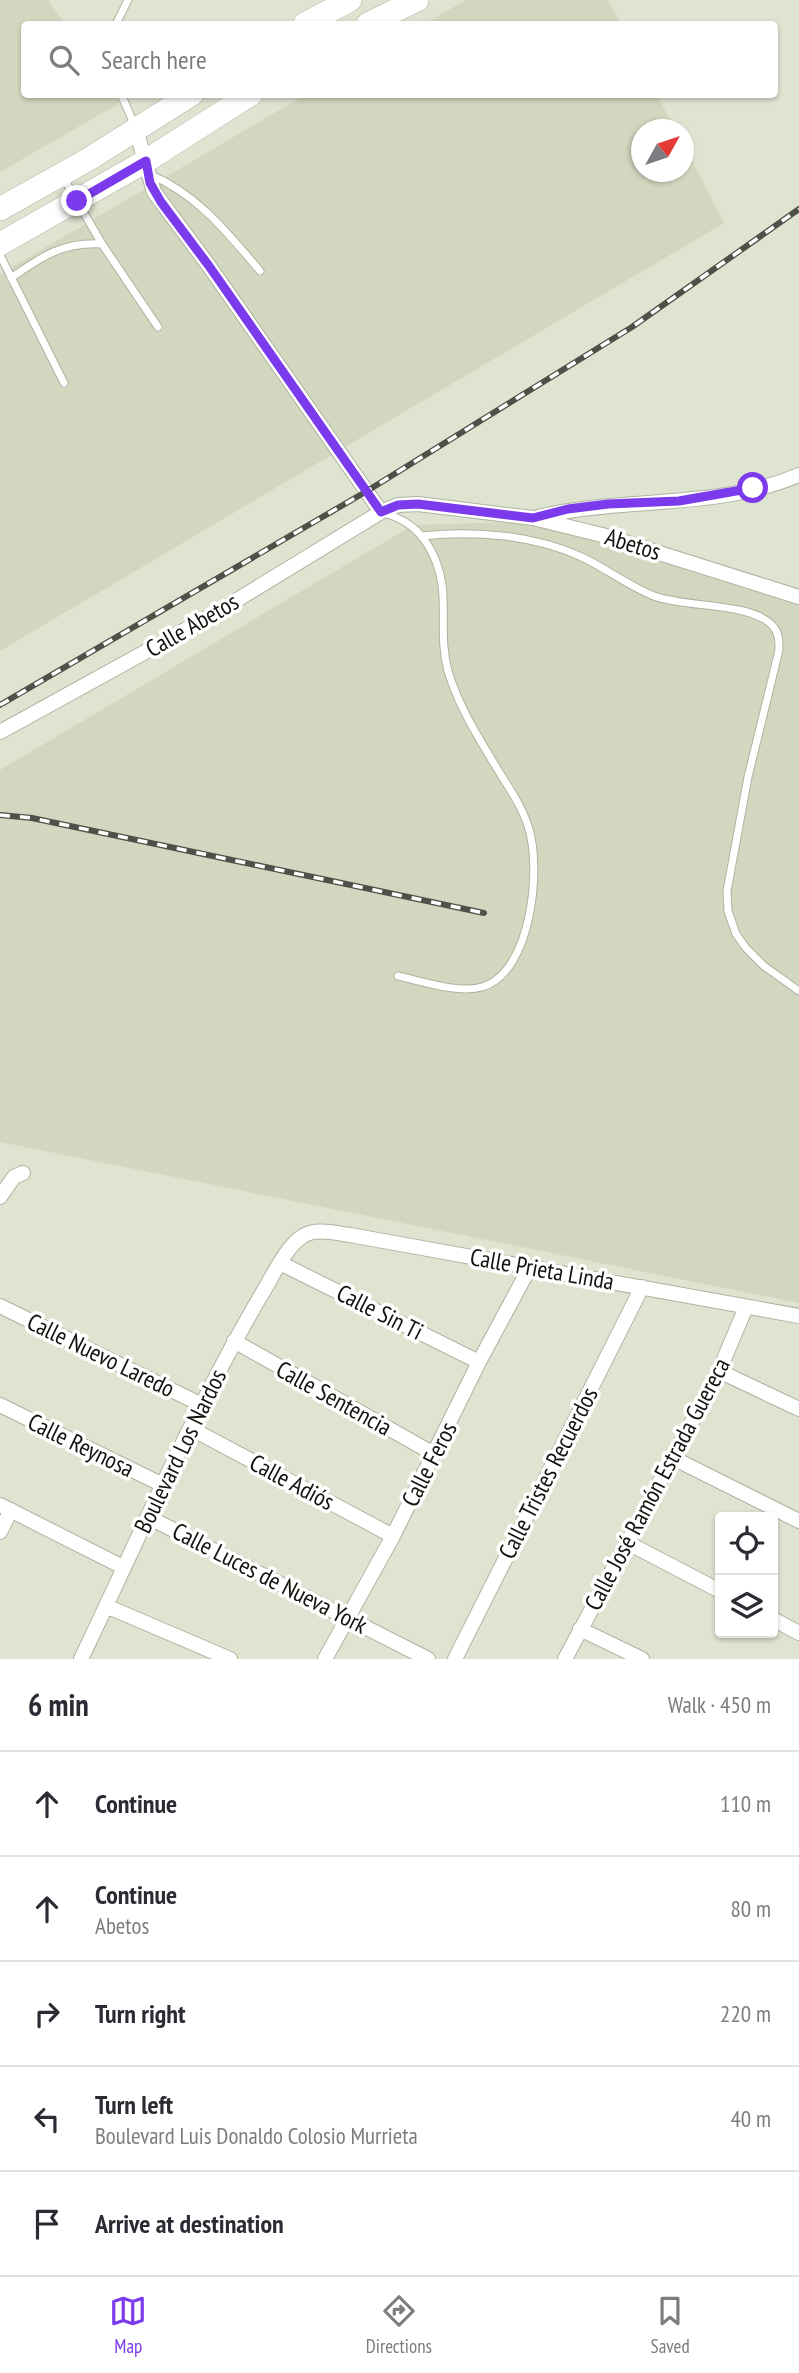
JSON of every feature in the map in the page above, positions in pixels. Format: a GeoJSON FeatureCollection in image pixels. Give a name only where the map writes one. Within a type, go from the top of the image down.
{"type":"FeatureCollection","features":[{"type":"Feature","properties":{"kind":"main road"},"geometry":{"type":"LineString","coordinates":[[311,21],[350,0]]}},
{"type":"Feature","properties":{"kind":"main road"},"geometry":{"type":"LineString","coordinates":[[374,21],[417,0]]}},
{"type":"Feature","properties":{"kind":"main road"},"geometry":{"type":"LineString","coordinates":[[0,209],[186,98]]}},
{"type":"Feature","properties":{"kind":"main road"},"geometry":{"type":"LineString","coordinates":[[0,244],[77,201],[147,168],[245,98]]}},
{"type":"Feature","properties":{"kind":"street"},"geometry":{"type":"LineString","coordinates":[[136,130],[154,192],[381,512]]}},
{"type":"Feature","properties":{"kind":"street"},"geometry":{"type":"LineString","coordinates":[[533,518],[568,509],[608,504],[710,497],[799,475]]}},
{"type":"Feature","properties":{"kind":"street","name":"Abetos"},"geometry":{"type":"LineString","coordinates":[[381,512],[398,505],[418,504],[533,518],[602,535],[799,597]]}},
{"type":"Feature","properties":{"kind":"street","name":"Calle Abetos"},"geometry":{"type":"LineString","coordinates":[[0,732],[214,614],[381,512]]}},
{"type":"Feature","properties":{"kind":"street"},"geometry":{"type":"LineString","coordinates":[[0,1197],[14,1177],[23,1173]]}},
{"type":"Feature","properties":{"kind":"street","name":"Calle Prieta Linda"},"geometry":{"type":"LineString","coordinates":[[290,1249],[302,1236],[311,1233],[361,1237],[799,1316]]}},
{"type":"Feature","properties":{"kind":"street","name":"Boulevard Los Nardos"},"geometry":{"type":"LineString","coordinates":[[81,1659],[234,1341],[290,1249]]}},
{"type":"Feature","properties":{"kind":"street","name":"Calle Sin Ti"},"geometry":{"type":"LineString","coordinates":[[280,1263],[479,1362]]}},
{"type":"Feature","properties":{"kind":"street","name":"Calle Feros"},"geometry":{"type":"LineString","coordinates":[[325,1659],[393,1536],[479,1362],[530,1267]]}},
{"type":"Feature","properties":{"kind":"street","name":"Calle Tristes Recuerdos"},"geometry":{"type":"LineString","coordinates":[[455,1659],[642,1287]]}},
{"type":"Feature","properties":{"kind":"street","name":"Calle Nuevo Laredo"},"geometry":{"type":"LineString","coordinates":[[0,1306],[202,1405]]}},
{"type":"Feature","properties":{"kind":"street","name":"Calle José Ramón Estrada Guereca"},"geometry":{"type":"LineString","coordinates":[[565,1659],[719,1371],[746,1307]]}},
{"type":"Feature","properties":{"kind":"street","name":"Calle Sentencia"},"geometry":{"type":"LineString","coordinates":[[234,1341],[434,1454]]}},
{"type":"Feature","properties":{"kind":"street"},"geometry":{"type":"LineString","coordinates":[[719,1371],[799,1409]]}},
{"type":"Feature","properties":{"kind":"street","name":"Calle Reynosa"},"geometry":{"type":"LineString","coordinates":[[0,1405],[163,1485]]}},
{"type":"Feature","properties":{"kind":"street","name":"Calle Adiós"},"geometry":{"type":"LineString","coordinates":[[190,1428],[393,1536]]}},
{"type":"Feature","properties":{"kind":"street"},"geometry":{"type":"LineString","coordinates":[[673,1458],[799,1521]]}},
{"type":"Feature","properties":{"kind":"street"},"geometry":{"type":"LineString","coordinates":[[0,1532],[5,1507],[123,1567]]}},
{"type":"Feature","properties":{"kind":"street","name":"Calle Luces de Nueva York"},"geometry":{"type":"LineString","coordinates":[[148,1517],[428,1659]]}},
{"type":"Feature","properties":{"kind":"street"},"geometry":{"type":"LineString","coordinates":[[626,1542],[715,1588]]}},
{"type":"Feature","properties":{"kind":"street"},"geometry":{"type":"LineString","coordinates":[[106,1606],[230,1659]]}},
{"type":"Feature","properties":{"kind":"street"},"geometry":{"type":"LineString","coordinates":[[778,1622],[799,1633]]}},
{"type":"Feature","properties":{"kind":"street"},"geometry":{"type":"LineString","coordinates":[[580,1629],[642,1659]]}},
{"type":"Feature","properties":{"kind":"lane"},"geometry":{"type":"LineString","coordinates":[[118,21],[128,0]]}},
{"type":"Feature","properties":{"kind":"lane"},"geometry":{"type":"LineString","coordinates":[[123,98],[136,130]]}},
{"type":"Feature","properties":{"kind":"lane"},"geometry":{"type":"LineString","coordinates":[[147,168],[208,212],[260,271]]}},
{"type":"Feature","properties":{"kind":"lane"},"geometry":{"type":"LineString","coordinates":[[61,174],[102,244],[158,327]]}},
{"type":"Feature","properties":{"kind":"lane"},"geometry":{"type":"LineString","coordinates":[[11,278],[64,247],[85,243],[102,244]]}},
{"type":"Feature","properties":{"kind":"lane"},"geometry":{"type":"LineString","coordinates":[[0,255],[64,383]]}},
{"type":"Feature","properties":{"kind":"lane"},"geometry":{"type":"LineString","coordinates":[[381,512],[408,523],[422,536],[438,564],[442,577],[444,650],[448,670],[470,722],[528,824],[533,842],[534,866],[527,926],[520,946],[504,973],[483,987],[469,989],[398,976]]}},
{"type":"Feature","properties":{"kind":"lane"},"geometry":{"type":"LineString","coordinates":[[422,536],[449,533],[497,536],[541,543],[583,558],[655,596],[675,602],[741,611],[772,625],[778,636],[779,650],[748,777],[727,891],[728,911],[736,934],[746,948],[764,966],[799,991]]}},
{"type":"Feature","properties":{"kind":"shaded area"},"geometry":{"type":"Polygon","coordinates":[[[0,0],[48,0],[63,21],[21,21],[21,98],[116,98],[120,103],[0,172],[0,0]]]}},
{"type":"Feature","properties":{"kind":"shaded area"},"geometry":{"type":"Polygon","coordinates":[[[466,0],[608,0],[619,21],[429,21],[466,0]]]}},
{"type":"Feature","properties":{"kind":"shaded area"},"geometry":{"type":"Polygon","coordinates":[[[300,98],[659,98],[670,119],[631,119],[631,182],[694,182],[694,164],[724,223],[0,651],[0,274],[300,98]]]}},
{"type":"Feature","properties":{"kind":"shaded area"},"geometry":{"type":"Polygon","coordinates":[[[545,521],[799,605],[799,1303],[0,1142],[0,770],[413,525],[545,521]]]}},
{"type":"Feature","properties":{"kind":"railway"},"geometry":{"type":"LineString","coordinates":[[0,705],[367,491],[632,327],[799,209]]}},
{"type":"Feature","properties":{"kind":"railway"},"geometry":{"type":"LineString","coordinates":[[0,815],[32,818],[484,913]]}},
{"type":"Feature","properties":{"kind":"route"},"geometry":{"type":"LineString","coordinates":[[77,201],[146,161],[154,192],[381,512],[398,505],[418,504],[533,518],[568,509],[608,504],[679,501],[753,488]]}}]}
